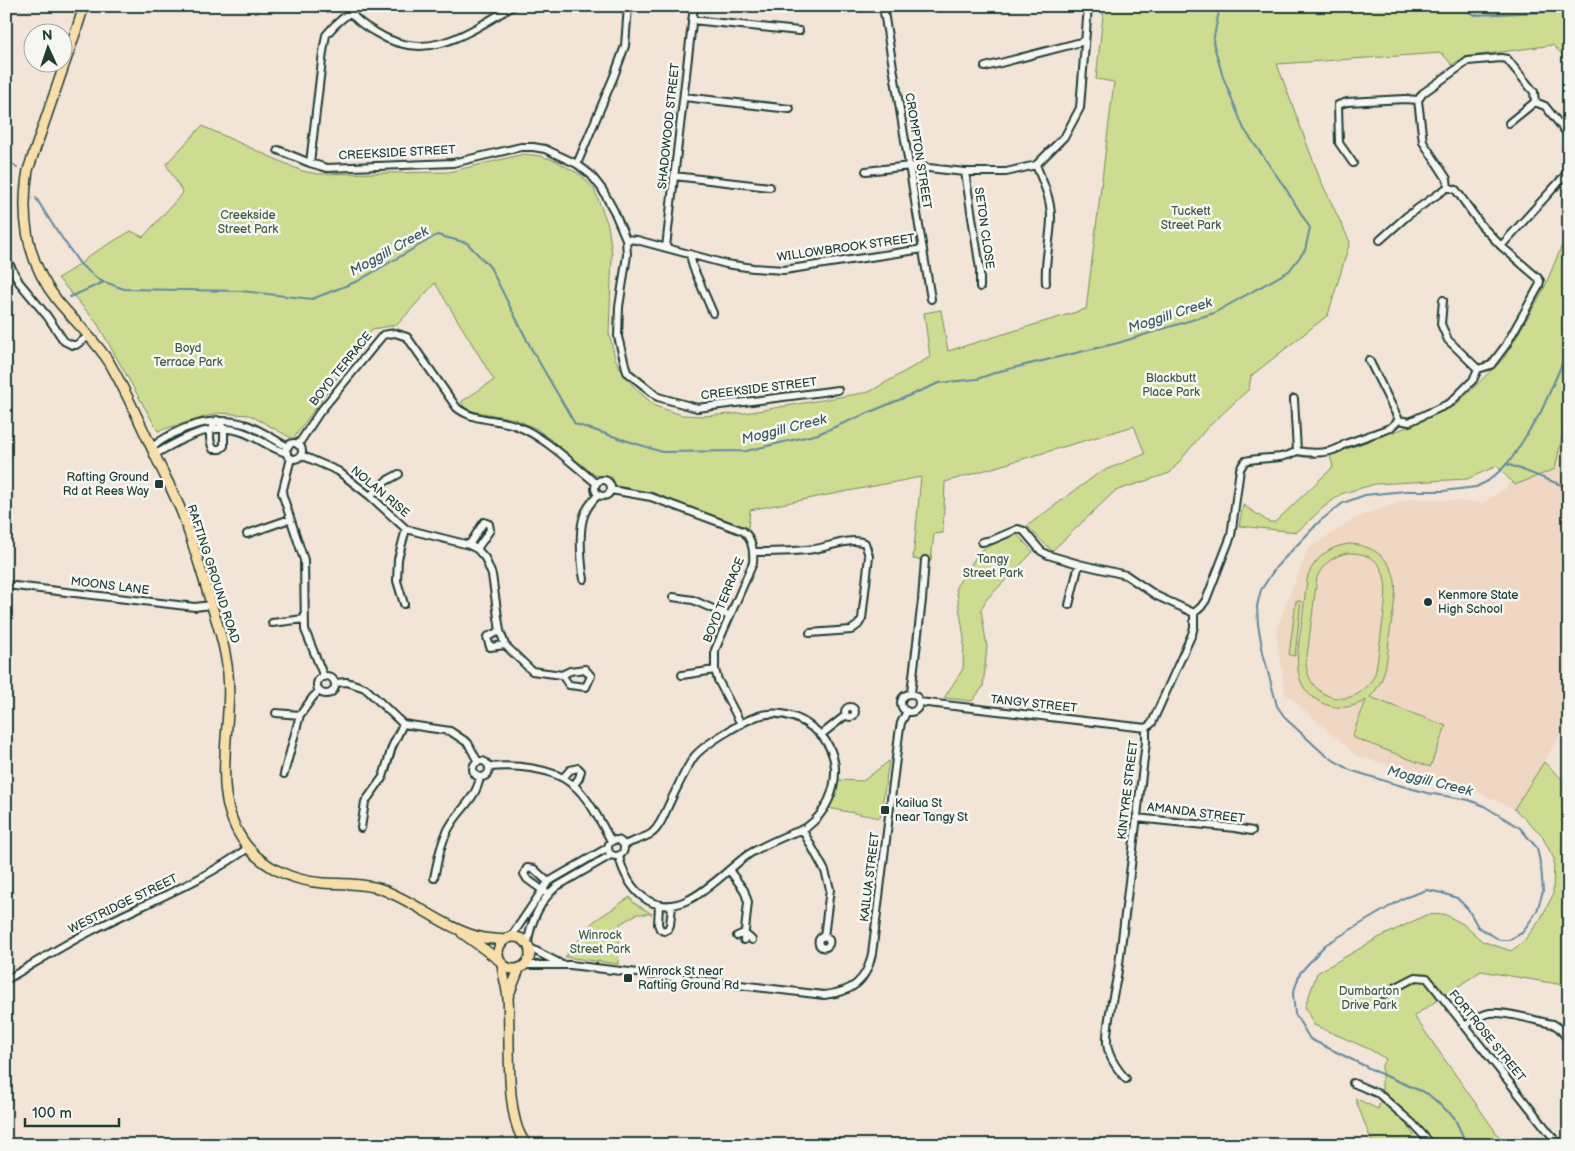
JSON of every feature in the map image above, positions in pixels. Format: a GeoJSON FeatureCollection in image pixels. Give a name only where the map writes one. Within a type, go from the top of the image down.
{"type":"FeatureCollection","features":[{"type":"Feature","properties":{"kind":"main road","name":"RAFTING GROUND ROAD"},"geometry":{"type":"LineString","coordinates":[[84,6],[28,170],[25,191],[25,226],[36,264],[46,284],[107,359],[115,373],[181,511],[194,547],[227,661],[228,698],[224,777],[231,820],[248,848],[265,863],[287,875],[312,882],[354,884],[376,888],[400,897],[456,928],[500,962]]}},
{"type":"Feature","properties":{"kind":"main road","name":"RAFTING GROUND ROAD"},"geometry":{"type":"LineString","coordinates":[[456,928],[484,938],[507,938]]}},
{"type":"Feature","properties":{"kind":"main road"},"geometry":{"type":"LineString","coordinates":[[508,997],[522,967],[530,959],[529,946],[519,937],[507,938],[498,949],[508,997],[512,1108],[523,1143]]}},
{"type":"Feature","properties":{"kind":"main road"},"geometry":{"type":"LineString","coordinates":[[500,962],[509,969],[522,967]]}},
{"type":"Feature","properties":{"kind":"street"},"geometry":{"type":"LineString","coordinates":[[310,163],[326,35],[348,9],[364,26],[386,40],[406,46],[434,46],[457,39],[513,6]]}},
{"type":"Feature","properties":{"kind":"street"},"geometry":{"type":"LineString","coordinates":[[577,164],[625,46],[628,7],[613,6]]}},
{"type":"Feature","properties":{"kind":"street","name":"SHADOWOOD STREET"},"geometry":{"type":"LineString","coordinates":[[666,248],[694,6]]}},
{"type":"Feature","properties":{"kind":"street","name":"CROMPTON STREET"},"geometry":{"type":"LineString","coordinates":[[882,6],[931,299]]}},
{"type":"Feature","properties":{"kind":"street"},"geometry":{"type":"LineString","coordinates":[[866,171],[910,166],[964,172],[1006,172],[1036,165],[1066,136],[1080,108],[1088,6]]}},
{"type":"Feature","properties":{"kind":"street"},"geometry":{"type":"LineString","coordinates":[[692,20],[799,31]]}},
{"type":"Feature","properties":{"kind":"street"},"geometry":{"type":"LineString","coordinates":[[985,67],[1085,41]]}},
{"type":"Feature","properties":{"kind":"street"},"geometry":{"type":"LineString","coordinates":[[1448,187],[1447,178],[1423,142],[1418,100],[1423,93],[1468,61],[1501,58],[1510,61],[1534,92],[1535,102]]}},
{"type":"Feature","properties":{"kind":"street"},"geometry":{"type":"LineString","coordinates":[[684,97],[790,109]]}},
{"type":"Feature","properties":{"kind":"street"},"geometry":{"type":"LineString","coordinates":[[1353,163],[1339,143],[1338,105],[1347,102],[1418,100]]}},
{"type":"Feature","properties":{"kind":"street"},"geometry":{"type":"LineString","coordinates":[[1509,123],[1535,102]]}},
{"type":"Feature","properties":{"kind":"street"},"geometry":{"type":"LineString","coordinates":[[1535,102],[1545,106],[1569,136]]}},
{"type":"Feature","properties":{"kind":"street","name":"CREEKSIDE STREET"},"geometry":{"type":"LineString","coordinates":[[278,150],[327,168],[453,163],[507,149],[533,147],[545,149],[577,164],[591,175],[602,189],[614,211],[626,239],[627,255],[618,307],[618,337],[628,372],[658,397],[697,408],[838,390]]}},
{"type":"Feature","properties":{"kind":"street"},"geometry":{"type":"LineString","coordinates":[[1036,165],[1049,198],[1051,216],[1045,272],[1046,283]]}},
{"type":"Feature","properties":{"kind":"street"},"geometry":{"type":"LineString","coordinates":[[1501,246],[1569,171]]}},
{"type":"Feature","properties":{"kind":"street","name":"SETON CLOSE"},"geometry":{"type":"LineString","coordinates":[[964,172],[980,270],[980,287]]}},
{"type":"Feature","properties":{"kind":"street"},"geometry":{"type":"LineString","coordinates":[[674,176],[770,187]]}},
{"type":"Feature","properties":{"kind":"street"},"geometry":{"type":"LineString","coordinates":[[1380,240],[1407,216],[1448,187]]}},
{"type":"Feature","properties":{"kind":"street"},"geometry":{"type":"LineString","coordinates":[[1399,420],[1409,422],[1450,403],[1473,380],[1478,369],[1491,364],[1506,346],[1540,282],[1481,225],[1456,190],[1448,187]]}},
{"type":"Feature","properties":{"kind":"street","name":"WILLOWBROOK STREET"},"geometry":{"type":"LineString","coordinates":[[626,239],[638,240],[726,264],[784,270],[923,249]]}},
{"type":"Feature","properties":{"kind":"street"},"geometry":{"type":"LineString","coordinates":[[690,254],[692,267],[713,313]]}},
{"type":"Feature","properties":{"kind":"street"},"geometry":{"type":"LineString","coordinates":[[6,258],[19,282],[48,316],[64,341],[76,345],[89,336]]}},
{"type":"Feature","properties":{"kind":"street"},"geometry":{"type":"LineString","coordinates":[[1443,300],[1441,324],[1448,340],[1478,369]]}},
{"type":"Feature","properties":{"kind":"street","name":"BOYD TERRACE"},"geometry":{"type":"LineString","coordinates":[[298,445],[319,413],[383,336],[395,333],[406,337],[457,408],[464,414],[515,425],[534,434],[596,483],[604,480],[611,485],[611,490],[651,497],[743,531],[749,536],[754,552],[753,563],[715,650],[715,670],[718,680],[742,724]]}},
{"type":"Feature","properties":{"kind":"street"},"geometry":{"type":"LineString","coordinates":[[1368,360],[1399,420]]}},
{"type":"Feature","properties":{"kind":"street"},"geometry":{"type":"LineString","coordinates":[[1294,399],[1297,451],[1309,453],[1339,449],[1345,444],[1390,428],[1399,420]]}},
{"type":"Feature","properties":{"kind":"street"},"geometry":{"type":"LineString","coordinates":[[153,451],[158,442],[190,426],[217,420],[248,425],[289,453],[297,459],[301,455],[302,449],[298,445],[292,444],[289,453],[282,493],[304,560],[305,630],[324,677]]}},
{"type":"Feature","properties":{"kind":"street"},"geometry":{"type":"LineString","coordinates":[[217,420],[224,429],[224,446],[220,449],[213,448],[210,442],[210,429],[217,420]]}},
{"type":"Feature","properties":{"kind":"street"},"geometry":{"type":"LineString","coordinates":[[153,451],[210,429],[224,429],[244,432],[289,453]]}},
{"type":"Feature","properties":{"kind":"street","name":"KINTYRE STREET"},"geometry":{"type":"LineString","coordinates":[[1126,1079],[1117,1070],[1107,1042],[1119,967],[1146,742],[1146,728],[1152,723],[1192,634],[1194,613],[1206,600],[1231,536],[1240,469],[1245,461],[1288,457],[1297,451]]}},
{"type":"Feature","properties":{"kind":"street","name":"NOLAN RISE"},"geometry":{"type":"LineString","coordinates":[[301,455],[338,471],[370,496],[406,529],[469,545],[477,550],[485,558],[492,575],[500,631],[505,645],[532,671],[562,675]]}},
{"type":"Feature","properties":{"kind":"street"},"geometry":{"type":"LineString","coordinates":[[370,496],[386,480],[399,474]]}},
{"type":"Feature","properties":{"kind":"street"},"geometry":{"type":"LineString","coordinates":[[596,483],[595,491],[598,495]]}},
{"type":"Feature","properties":{"kind":"street"},"geometry":{"type":"LineString","coordinates":[[598,495],[606,496],[611,490]]}},
{"type":"Feature","properties":{"kind":"street"},"geometry":{"type":"LineString","coordinates":[[584,579],[581,566],[583,518],[590,504],[598,495]]}},
{"type":"Feature","properties":{"kind":"street"},"geometry":{"type":"LineString","coordinates":[[247,534],[290,519]]}},
{"type":"Feature","properties":{"kind":"street"},"geometry":{"type":"LineString","coordinates":[[469,545],[484,522],[489,524],[490,530],[477,550]]}},
{"type":"Feature","properties":{"kind":"street"},"geometry":{"type":"LineString","coordinates":[[404,604],[397,581],[398,559],[406,529]]}},
{"type":"Feature","properties":{"kind":"street"},"geometry":{"type":"LineString","coordinates":[[982,542],[992,540],[1018,529],[1024,531],[1048,555],[1126,575],[1157,596],[1194,613]]}},
{"type":"Feature","properties":{"kind":"street"},"geometry":{"type":"LineString","coordinates":[[754,552],[818,549],[858,540],[865,543],[869,556],[862,619],[851,630],[810,632]]}},
{"type":"Feature","properties":{"kind":"street","name":"KAILUA STREET"},"geometry":{"type":"LineString","coordinates":[[563,964],[824,994],[845,991],[857,984],[868,969],[872,954],[898,734],[907,711],[902,708],[901,699],[905,694],[911,694],[925,560]]}},
{"type":"Feature","properties":{"kind":"street"},"geometry":{"type":"LineString","coordinates":[[1070,605],[1079,564]]}},
{"type":"Feature","properties":{"kind":"street","name":"MOONS LANE"},"geometry":{"type":"LineString","coordinates":[[6,585],[194,608],[211,605]]}},
{"type":"Feature","properties":{"kind":"street"},"geometry":{"type":"LineString","coordinates":[[673,597],[693,600],[729,616]]}},
{"type":"Feature","properties":{"kind":"street"},"geometry":{"type":"LineString","coordinates":[[272,623],[304,619]]}},
{"type":"Feature","properties":{"kind":"street","name":"NOLAN RISE"},"geometry":{"type":"LineString","coordinates":[[500,631],[487,637],[490,647],[505,645]]}},
{"type":"Feature","properties":{"kind":"street"},"geometry":{"type":"LineString","coordinates":[[682,675],[715,670]]}},
{"type":"Feature","properties":{"kind":"street"},"geometry":{"type":"LineString","coordinates":[[284,774],[300,714],[319,691],[318,683],[324,677],[330,677],[335,683],[334,691],[329,694],[319,691]]}},
{"type":"Feature","properties":{"kind":"street"},"geometry":{"type":"LineString","coordinates":[[335,683],[352,683],[365,688],[403,724],[450,731],[468,743],[478,762]]}},
{"type":"Feature","properties":{"kind":"street"},"geometry":{"type":"LineString","coordinates":[[907,711],[915,710],[919,702],[916,696],[911,694]]}},
{"type":"Feature","properties":{"kind":"street","name":"TANGY STREET"},"geometry":{"type":"LineString","coordinates":[[919,702],[1146,728]]}},
{"type":"Feature","properties":{"kind":"street"},"geometry":{"type":"LineString","coordinates":[[276,713],[300,714]]}},
{"type":"Feature","properties":{"kind":"street"},"geometry":{"type":"LineString","coordinates":[[777,714],[793,716],[822,734],[831,751],[836,780],[823,810],[807,827],[766,844],[685,902],[672,906],[659,905],[648,902],[638,894],[620,864],[619,856],[624,850],[624,845],[652,833],[660,822],[696,755],[742,724],[758,716],[777,714]]}},
{"type":"Feature","properties":{"kind":"street"},"geometry":{"type":"LineString","coordinates":[[822,734],[846,715]]}},
{"type":"Feature","properties":{"kind":"street"},"geometry":{"type":"LineString","coordinates":[[361,828],[365,802],[383,777],[392,747],[403,724]]}},
{"type":"Feature","properties":{"kind":"street"},"geometry":{"type":"LineString","coordinates":[[485,761],[490,767],[488,775],[480,777],[475,775],[473,770],[474,765],[478,762],[485,761]]}},
{"type":"Feature","properties":{"kind":"street"},"geometry":{"type":"LineString","coordinates":[[490,767],[530,768],[563,778],[574,785],[599,818],[611,841]]}},
{"type":"Feature","properties":{"kind":"street"},"geometry":{"type":"LineString","coordinates":[[563,778],[570,770],[578,768],[580,774],[574,785]]}},
{"type":"Feature","properties":{"kind":"street"},"geometry":{"type":"LineString","coordinates":[[434,878],[441,843],[452,823],[470,801],[479,785],[480,777]]}},
{"type":"Feature","properties":{"kind":"street","name":"AMANDA STREET"},"geometry":{"type":"LineString","coordinates":[[1136,818],[1252,831]]}},
{"type":"Feature","properties":{"kind":"street"},"geometry":{"type":"LineString","coordinates":[[802,829],[825,871],[830,889],[824,937]]}},
{"type":"Feature","properties":{"kind":"street"},"geometry":{"type":"LineString","coordinates":[[611,841],[618,840],[624,845]]}},
{"type":"Feature","properties":{"kind":"street"},"geometry":{"type":"LineString","coordinates":[[563,964],[542,956],[529,946],[531,925],[548,882],[607,848],[611,841]]}},
{"type":"Feature","properties":{"kind":"street","name":"WESTRIDGE STREET"},"geometry":{"type":"LineString","coordinates":[[6,980],[91,930],[200,879],[248,848]]}},
{"type":"Feature","properties":{"kind":"street"},"geometry":{"type":"LineString","coordinates":[[607,848],[611,855]]}},
{"type":"Feature","properties":{"kind":"street"},"geometry":{"type":"LineString","coordinates":[[507,938],[545,892],[611,855],[619,856]]}},
{"type":"Feature","properties":{"kind":"street"},"geometry":{"type":"LineString","coordinates":[[545,892],[527,879],[524,874],[527,868],[534,869],[548,882]]}},
{"type":"Feature","properties":{"kind":"street"},"geometry":{"type":"LineString","coordinates":[[729,870],[746,894],[748,902],[744,937]]}},
{"type":"Feature","properties":{"kind":"street"},"geometry":{"type":"LineString","coordinates":[[659,905],[659,927],[664,931],[670,926],[672,906]]}},
{"type":"Feature","properties":{"kind":"street"},"geometry":{"type":"LineString","coordinates":[[737,936],[752,940]]}},
{"type":"Feature","properties":{"kind":"street"},"geometry":{"type":"LineString","coordinates":[[522,967],[563,964]]}},
{"type":"Feature","properties":{"kind":"street","name":"FORTROSE STREET"},"geometry":{"type":"LineString","coordinates":[[1383,994],[1416,977],[1427,978],[1559,1145]]}},
{"type":"Feature","properties":{"kind":"street"},"geometry":{"type":"LineString","coordinates":[[1465,1026],[1489,1013],[1504,1014],[1552,1024],[1569,1041]]}},
{"type":"Feature","properties":{"kind":"street"},"geometry":{"type":"LineString","coordinates":[[1353,1083],[1379,1094],[1413,1124],[1432,1145]]}},
{"type":"Feature","properties":{"kind":"shaded area","name":"Kenmore State High School"},"geometry":{"type":"Polygon","coordinates":[[[1569,371],[1569,733],[1564,730],[1514,809],[1469,788],[1357,756],[1285,693],[1276,630],[1308,549],[1357,517],[1412,498],[1482,503],[1505,489],[1549,426],[1569,371]]]}},
{"type":"Feature","properties":{"kind":"green space"},"geometry":{"type":"Polygon","coordinates":[[[1104,6],[1569,6],[1569,62],[1553,45],[1464,57],[1452,65],[1442,53],[1277,64],[1320,179],[1350,242],[1328,315],[1251,376],[1249,389],[1206,429],[1170,473],[1115,491],[1052,551],[1027,526],[1100,472],[1145,454],[1134,426],[945,482],[943,533],[934,534],[931,561],[913,559],[921,477],[750,510],[748,528],[652,493],[616,486],[612,477],[595,475],[537,429],[515,419],[467,410],[461,402],[494,380],[435,283],[397,325],[372,329],[293,439],[250,415],[218,413],[158,431],[97,323],[58,278],[90,255],[131,231],[143,237],[183,193],[166,164],[202,126],[302,171],[318,174],[449,172],[524,154],[540,156],[554,160],[581,175],[594,189],[608,225],[612,254],[609,333],[615,358],[621,370],[635,388],[655,406],[682,415],[703,416],[745,413],[869,392],[930,357],[924,313],[941,310],[948,351],[1086,309],[1114,82],[1096,79],[1104,6]]]}},
{"type":"Feature","properties":{"kind":"green space"},"geometry":{"type":"Polygon","coordinates":[[[1569,228],[1569,404],[1555,469],[1515,485],[1497,466],[1467,479],[1375,484],[1341,494],[1297,532],[1239,526],[1243,505],[1269,522],[1275,522],[1333,467],[1330,455],[1402,429],[1455,406],[1504,358],[1543,291],[1569,228]]]}},
{"type":"Feature","properties":{"kind":"green space","name":"Tangy Street Park"},"geometry":{"type":"Polygon","coordinates":[[[1015,532],[1033,552],[986,600],[981,610],[987,647],[983,687],[972,701],[944,698],[963,669],[964,638],[956,587],[980,551],[1015,532]]]}},
{"type":"Feature","properties":{"kind":"green space"},"geometry":{"type":"Polygon","coordinates":[[[1341,545],[1364,546],[1371,549],[1384,559],[1393,573],[1395,593],[1386,666],[1376,690],[1370,697],[1446,726],[1430,767],[1352,737],[1366,700],[1356,705],[1333,707],[1311,696],[1304,688],[1300,678],[1298,656],[1308,575],[1319,558],[1329,550],[1341,545]],[[1347,553],[1337,556],[1325,564],[1317,577],[1306,664],[1309,677],[1316,688],[1336,698],[1347,698],[1358,694],[1368,686],[1375,674],[1386,590],[1381,568],[1374,560],[1363,555],[1347,553]]]}},
{"type":"Feature","properties":{"kind":"green space"},"geometry":{"type":"Polygon","coordinates":[[[1296,601],[1301,601],[1295,656],[1289,655],[1296,601]]]}},
{"type":"Feature","properties":{"kind":"green space"},"geometry":{"type":"Polygon","coordinates":[[[889,761],[880,818],[828,808],[839,780],[863,781],[889,761]]]}},
{"type":"Feature","properties":{"kind":"green space","name":"Dumbarton Drive Park"},"geometry":{"type":"Polygon","coordinates":[[[1544,762],[1569,786],[1569,986],[1481,971],[1414,1016],[1505,1145],[1426,1145],[1417,1132],[1409,1128],[1420,1145],[1373,1145],[1355,1098],[1378,1109],[1380,1102],[1388,1098],[1386,1093],[1382,1091],[1382,1065],[1386,1059],[1369,1049],[1314,1025],[1305,1007],[1317,973],[1378,938],[1426,915],[1444,914],[1463,924],[1482,941],[1511,951],[1523,942],[1540,920],[1553,895],[1554,859],[1541,834],[1514,809],[1544,762]]]}},
{"type":"Feature","properties":{"kind":"green space","name":"Winrock Street Park"},"geometry":{"type":"Polygon","coordinates":[[[630,897],[634,903],[652,914],[637,914],[620,924],[618,964],[565,957],[593,922],[630,897]]]}},
{"type":"Feature","properties":{"kind":"waterway","name":"Moggill Creek"},"geometry":{"type":"LineString","coordinates":[[36,198],[80,264],[99,280],[124,289],[241,291],[312,299],[358,281],[437,235],[467,243],[490,267],[531,348],[575,424],[662,452],[746,451],[818,434],[939,383],[977,379],[1000,371],[1118,343],[1214,313],[1289,271],[1305,250],[1310,228],[1286,189],[1244,129],[1223,77],[1213,42],[1220,6]]}},
{"type":"Feature","properties":{"kind":"waterway","name":"Moggill Creek"},"geometry":{"type":"LineString","coordinates":[[1456,6],[1475,15],[1569,11]]}},
{"type":"Feature","properties":{"kind":"waterway","name":"Moggill Creek"},"geometry":{"type":"LineString","coordinates":[[6,157],[17,168]]}},
{"type":"Feature","properties":{"kind":"waterway"},"geometry":{"type":"LineString","coordinates":[[70,297],[104,282]]}},
{"type":"Feature","properties":{"kind":"waterway","name":"Moggill Creek"},"geometry":{"type":"LineString","coordinates":[[1467,1145],[1454,1117],[1428,1094],[1379,1073],[1310,1039],[1295,1014],[1293,994],[1300,973],[1325,945],[1404,898],[1427,890],[1457,898],[1468,909],[1478,927],[1500,940],[1509,940],[1522,933],[1537,911],[1543,891],[1537,848],[1520,828],[1484,806],[1469,800],[1427,793],[1350,770],[1325,755],[1286,719],[1277,706],[1263,653],[1257,606],[1261,590],[1276,567],[1320,521],[1343,503],[1365,495],[1405,491],[1443,491],[1476,487],[1488,481],[1512,458],[1541,412],[1569,348]]}},
{"type":"Feature","properties":{"kind":"waterway"},"geometry":{"type":"LineString","coordinates":[[1507,464],[1569,488]]}},
{"type":"Feature","properties":{"kind":"place","name":"Rafting Ground Rd at Rees Way"},"geometry":{"type":"Point","coordinates":[159,484]}},
{"type":"Feature","properties":{"kind":"place","name":"Kenmore State High School"},"geometry":{"type":"Point","coordinates":[1428,602]}},
{"type":"Feature","properties":{"kind":"place","name":"Kailua St near Tangy St"},"geometry":{"type":"Point","coordinates":[885,810]}},
{"type":"Feature","properties":{"kind":"place","name":"Winrock St near Rafting Ground Rd"},"geometry":{"type":"Point","coordinates":[628,978]}},
{"type":"Feature","properties":{"kind":"park label","name":"Tuckett Street Park"},"geometry":{"type":"Point","coordinates":[1191,218]}},
{"type":"Feature","properties":{"kind":"park label","name":"Creekside Street Park"},"geometry":{"type":"Point","coordinates":[248,222]}},
{"type":"Feature","properties":{"kind":"park label","name":"Boyd Terrace Park"},"geometry":{"type":"Point","coordinates":[188,355]}},
{"type":"Feature","properties":{"kind":"park label","name":"Blackbutt Place Park"},"geometry":{"type":"Point","coordinates":[1171,385]}}]}
